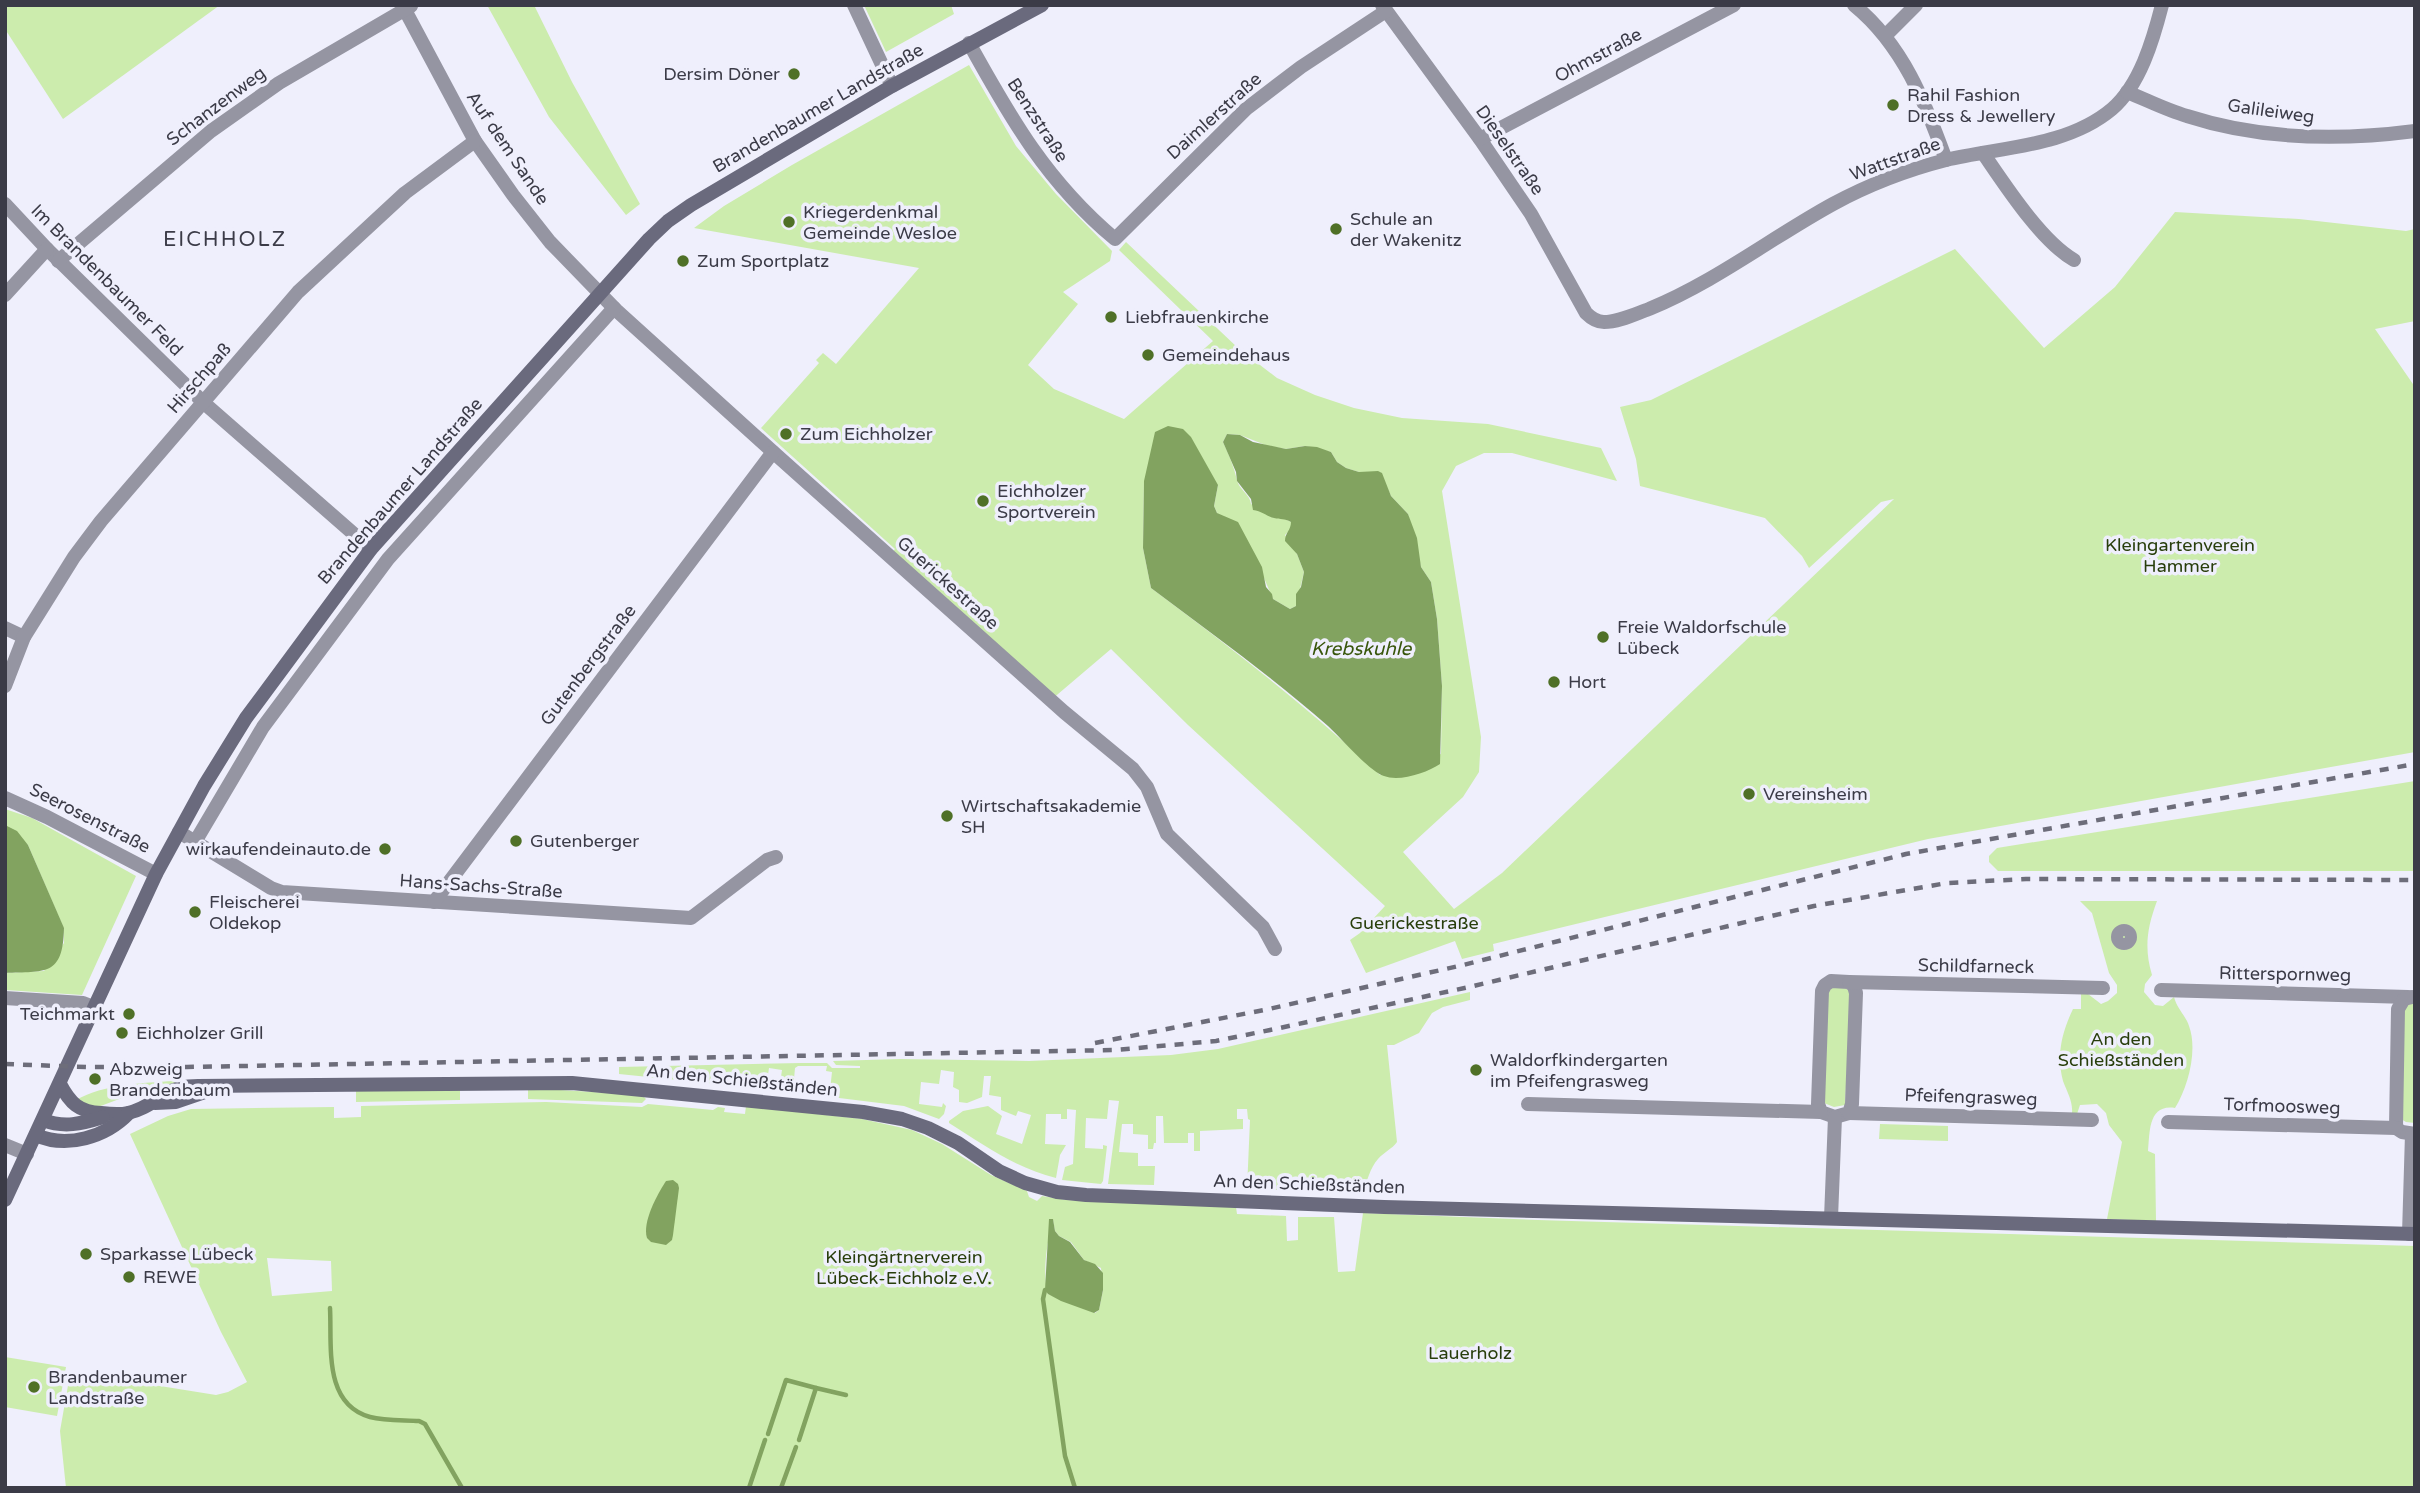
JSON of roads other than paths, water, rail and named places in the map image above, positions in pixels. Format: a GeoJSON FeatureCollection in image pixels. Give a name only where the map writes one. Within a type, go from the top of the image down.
{"type":"FeatureCollection","features":[{"type":"Feature","properties":{"kind":"street"},"geometry":{"type":"LineString","coordinates":[[855,5],[892,86]]}},
{"type":"Feature","properties":{"kind":"street","name":"Brandenbaumer Landstraße"},"geometry":{"type":"LineString","coordinates":[[5,1200],[156,874],[179,832],[246,718],[371,549],[656,232],[679,214],[892,86],[1042,5]]}},
{"type":"Feature","properties":{"kind":"street","name":"Ohmstraße"},"geometry":{"type":"LineString","coordinates":[[1480,139],[1734,5]]}},
{"type":"Feature","properties":{"kind":"street"},"geometry":{"type":"LineString","coordinates":[[1854,5],[1886,35],[1908,70],[1927,108],[1946,160]]}},
{"type":"Feature","properties":{"kind":"street"},"geometry":{"type":"LineString","coordinates":[[1886,35],[1916,5]]}},
{"type":"Feature","properties":{"kind":"street","name":"Wattstraße"},"geometry":{"type":"LineString","coordinates":[[1597,321],[1614,321],[1658,305],[1712,277],[1853,193],[1946,160],[2066,134],[2091,122],[2111,109],[2127,92],[2152,37],[2162,5]]}},
{"type":"Feature","properties":{"kind":"street","name":"Auf dem Sande"},"geometry":{"type":"LineString","coordinates":[[409,8],[475,141],[550,242],[599,293]]}},
{"type":"Feature","properties":{"kind":"street","name":"Schanzenweg"},"geometry":{"type":"LineString","coordinates":[[58,261],[211,131],[279,83],[409,8]]}},
{"type":"Feature","properties":{"kind":"street","name":"Dieselstraße"},"geometry":{"type":"LineString","coordinates":[[1384,8],[1480,139],[1531,214],[1586,313],[1597,321]]}},
{"type":"Feature","properties":{"kind":"street","name":"Daimlerstraße"},"geometry":{"type":"LineString","coordinates":[[1115,239],[1246,109],[1384,8]]}},
{"type":"Feature","properties":{"kind":"street","name":"Benzstraße"},"geometry":{"type":"LineString","coordinates":[[969,43],[1029,148],[1074,201],[1115,239]]}},
{"type":"Feature","properties":{"kind":"street","name":"Galileiweg"},"geometry":{"type":"LineString","coordinates":[[2127,92],[2187,116],[2258,132],[2325,138],[2415,131]]}},
{"type":"Feature","properties":{"kind":"street","name":"Hirschpaß"},"geometry":{"type":"LineString","coordinates":[[5,686],[24,637],[74,557],[101,521],[298,292],[405,193],[475,141]]}},
{"type":"Feature","properties":{"kind":"street"},"geometry":{"type":"LineString","coordinates":[[1983,153],[2025,211],[2061,253],[2074,260]]}},
{"type":"Feature","properties":{"kind":"street","name":"Im Brandenbaumer Feld"},"geometry":{"type":"LineString","coordinates":[[5,204],[58,261],[204,403],[371,549]]}},
{"type":"Feature","properties":{"kind":"street"},"geometry":{"type":"LineString","coordinates":[[5,295],[47,249]]}},
{"type":"Feature","properties":{"kind":"street","name":"Guerickestraße"},"geometry":{"type":"LineString","coordinates":[[599,293],[1064,712],[1133,769],[1147,787],[1167,834],[1263,927],[1275,949]]}},
{"type":"Feature","properties":{"kind":"street","name":"Brandenbaumer Landstraße"},"geometry":{"type":"LineString","coordinates":[[195,842],[264,727],[354,603],[397,549],[614,308]]}},
{"type":"Feature","properties":{"kind":"street","name":"Gutenbergstraße"},"geometry":{"type":"LineString","coordinates":[[434,902],[773,452]]}},
{"type":"Feature","properties":{"kind":"street"},"geometry":{"type":"LineString","coordinates":[[5,628],[24,637]]}},
{"type":"Feature","properties":{"kind":"street","name":"Seerosenstraße"},"geometry":{"type":"LineString","coordinates":[[5,798],[156,874]]}},
{"type":"Feature","properties":{"kind":"street","name":"Hans-Sachs-Straße"},"geometry":{"type":"LineString","coordinates":[[179,832],[282,892],[691,918],[767,860],[776,857]]}},
{"type":"Feature","properties":{"kind":"street","name":"Schildfarneck"},"geometry":{"type":"LineString","coordinates":[[1835,1114],[1818,1104],[1822,991],[1831,981],[2103,988]]}},
{"type":"Feature","properties":{"kind":"street","name":"Schildfarneck"},"geometry":{"type":"LineString","coordinates":[[1835,1114],[1852,1104],[1856,993],[1849,982]]}},
{"type":"Feature","properties":{"kind":"street","name":"Ritterspornweg"},"geometry":{"type":"LineString","coordinates":[[2161,990],[2412,997]]}},
{"type":"Feature","properties":{"kind":"street","name":"Ritterspornweg"},"geometry":{"type":"LineString","coordinates":[[2396,1128],[2397,1016],[2401,1002],[2412,997]]}},
{"type":"Feature","properties":{"kind":"street"},"geometry":{"type":"LineString","coordinates":[[5,998],[83,1003],[96,1008]]}},
{"type":"Feature","properties":{"kind":"street","name":"An den Schießständen"},"geometry":{"type":"LineString","coordinates":[[36,1135],[54,1141],[80,1139],[110,1129],[129,1113],[155,1102],[176,1102],[222,1086],[548,1082],[631,1087],[863,1112],[902,1119],[958,1143],[1013,1178],[1068,1194],[1384,1207],[2412,1234]]}},
{"type":"Feature","properties":{"kind":"street","name":"An den Schießständen"},"geometry":{"type":"LineString","coordinates":[[60,1084],[66,1097],[81,1110],[93,1114],[129,1113]]}},
{"type":"Feature","properties":{"kind":"street","name":"Pfeifengrasweg"},"geometry":{"type":"LineString","coordinates":[[1528,1104],[2092,1120]]}},
{"type":"Feature","properties":{"kind":"street","name":"An den Schießständen"},"geometry":{"type":"LineString","coordinates":[[43,1120],[69,1125],[113,1114]]}},
{"type":"Feature","properties":{"kind":"street","name":"Schildfarneck"},"geometry":{"type":"LineString","coordinates":[[1831,1218],[1835,1114]]}},
{"type":"Feature","properties":{"kind":"street","name":"Torfmoosweg"},"geometry":{"type":"LineString","coordinates":[[2168,1122],[2396,1128]]}},
{"type":"Feature","properties":{"kind":"street"},"geometry":{"type":"LineString","coordinates":[[2396,1128],[2413,1134],[2412,1234]]}},
{"type":"Feature","properties":{"kind":"street"},"geometry":{"type":"LineString","coordinates":[[5,1145],[27,1154]]}},
{"type":"Feature","properties":{"kind":"water","name":"Krebskuhle"},"geometry":{"type":"Polygon","coordinates":[[[1168,426],[1183,429],[1191,437],[1218,485],[1214,506],[1217,513],[1238,522],[1262,567],[1266,587],[1273,599],[1290,609],[1296,606],[1296,594],[1301,587],[1304,572],[1297,554],[1285,541],[1291,522],[1253,510],[1251,499],[1237,481],[1223,442],[1227,434],[1240,435],[1253,442],[1286,449],[1317,447],[1331,452],[1337,462],[1346,468],[1359,472],[1382,473],[1391,496],[1408,514],[1417,538],[1421,567],[1431,582],[1442,686],[1440,764],[1428,771],[1405,777],[1390,778],[1378,773],[1285,690],[1151,588],[1143,548],[1144,481],[1155,432],[1168,426]]]}},
{"type":"Feature","properties":{"kind":"water"},"geometry":{"type":"Polygon","coordinates":[[[5,825],[17,831],[28,845],[64,928],[60,955],[55,963],[41,971],[5,973],[5,825]]]}},
{"type":"Feature","properties":{"kind":"water"},"geometry":{"type":"Polygon","coordinates":[[[673,1180],[679,1188],[672,1240],[666,1245],[651,1242],[646,1232],[648,1217],[666,1181],[673,1180]]]}},
{"type":"Feature","properties":{"kind":"water"},"geometry":{"type":"Polygon","coordinates":[[[1049,1219],[1053,1219],[1055,1231],[1059,1236],[1070,1242],[1084,1260],[1095,1264],[1103,1273],[1099,1310],[1094,1313],[1061,1301],[1045,1290],[1049,1219]]]}},
{"type":"Feature","properties":{"kind":"waterway"},"geometry":{"type":"LineString","coordinates":[[1045,1290],[1043,1299],[1065,1456],[1075,1488]]}},
{"type":"Feature","properties":{"kind":"waterway"},"geometry":{"type":"LineString","coordinates":[[330,1308],[333,1372],[344,1400],[355,1410],[370,1417],[419,1421],[425,1424],[462,1488]]}},
{"type":"Feature","properties":{"kind":"waterway"},"geometry":{"type":"LineString","coordinates":[[768,1434],[786,1380],[816,1388]]}},
{"type":"Feature","properties":{"kind":"waterway"},"geometry":{"type":"LineString","coordinates":[[799,1440],[816,1388],[846,1395]]}},
{"type":"Feature","properties":{"kind":"waterway"},"geometry":{"type":"LineString","coordinates":[[749,1488],[765,1440]]}},
{"type":"Feature","properties":{"kind":"waterway"},"geometry":{"type":"LineString","coordinates":[[781,1488],[796,1447]]}},
{"type":"Feature","properties":{"kind":"railway"},"geometry":{"type":"LineString","coordinates":[[1095,1043],[1269,1009],[1463,965],[1906,854],[2415,764]]}},
{"type":"Feature","properties":{"kind":"railway"},"geometry":{"type":"LineString","coordinates":[[5,1064],[187,1067],[1115,1050],[1216,1041],[1469,987],[1814,906],[1947,883],[2026,879],[2415,880]]}},
{"type":"Feature","properties":{"kind":"place","name":"Dersim Döner"},"geometry":{"type":"Point","coordinates":[794,74]}},
{"type":"Feature","properties":{"kind":"place","name":"Rahil Fashion Dress & Jewellery"},"geometry":{"type":"Point","coordinates":[1893,105]}},
{"type":"Feature","properties":{"kind":"place","name":"Kriegerdenkmal Gemeinde Wesloe"},"geometry":{"type":"Point","coordinates":[789,222]}},
{"type":"Feature","properties":{"kind":"place","name":"Schule an der Wakenitz"},"geometry":{"type":"Point","coordinates":[1336,229]}},
{"type":"Feature","properties":{"kind":"place","name":"Zum Sportplatz"},"geometry":{"type":"Point","coordinates":[683,261]}},
{"type":"Feature","properties":{"kind":"place","name":"Liebfrauenkirche"},"geometry":{"type":"Point","coordinates":[1111,317]}},
{"type":"Feature","properties":{"kind":"place","name":"Gemeindehaus"},"geometry":{"type":"Point","coordinates":[1148,355]}},
{"type":"Feature","properties":{"kind":"place","name":"Zum Eichholzer"},"geometry":{"type":"Point","coordinates":[786,434]}},
{"type":"Feature","properties":{"kind":"place","name":"Eichholzer Sportverein"},"geometry":{"type":"Point","coordinates":[983,501]}},
{"type":"Feature","properties":{"kind":"place","name":"Freie Waldorfschule Lübeck"},"geometry":{"type":"Point","coordinates":[1603,637]}},
{"type":"Feature","properties":{"kind":"place","name":"Hort"},"geometry":{"type":"Point","coordinates":[1554,682]}},
{"type":"Feature","properties":{"kind":"place","name":"Vereinsheim"},"geometry":{"type":"Point","coordinates":[1749,794]}},
{"type":"Feature","properties":{"kind":"place","name":"Wirtschaftsakademie SH"},"geometry":{"type":"Point","coordinates":[947,816]}},
{"type":"Feature","properties":{"kind":"place","name":"Gutenberger"},"geometry":{"type":"Point","coordinates":[516,841]}},
{"type":"Feature","properties":{"kind":"place","name":"wirkaufendeinauto.de"},"geometry":{"type":"Point","coordinates":[385,849]}},
{"type":"Feature","properties":{"kind":"place","name":"Fleischerei Oldekop"},"geometry":{"type":"Point","coordinates":[195,912]}},
{"type":"Feature","properties":{"kind":"place","name":"Teichmarkt"},"geometry":{"type":"Point","coordinates":[129,1014]}},
{"type":"Feature","properties":{"kind":"place","name":"Eichholzer Grill"},"geometry":{"type":"Point","coordinates":[122,1033]}},
{"type":"Feature","properties":{"kind":"place","name":"Waldorfkindergarten im Pfeifengrasweg"},"geometry":{"type":"Point","coordinates":[1476,1070]}},
{"type":"Feature","properties":{"kind":"place","name":"Abzweig Brandenbaum"},"geometry":{"type":"Point","coordinates":[95,1079]}},
{"type":"Feature","properties":{"kind":"place","name":"Sparkasse Lübeck"},"geometry":{"type":"Point","coordinates":[86,1254]}},
{"type":"Feature","properties":{"kind":"place","name":"REWE"},"geometry":{"type":"Point","coordinates":[129,1277]}},
{"type":"Feature","properties":{"kind":"place","name":"Brandenbaumer Landstraße"},"geometry":{"type":"Point","coordinates":[34,1387]}},
{"type":"Feature","properties":{"kind":"district","name":"EICHHOLZ"},"geometry":{"type":"Point","coordinates":[225,239]}},
{"type":"Feature","properties":{"kind":"park label","name":"Kleingartenverein Hammer"},"geometry":{"type":"Point","coordinates":[2180,555]}},
{"type":"Feature","properties":{"kind":"park label","name":"Kleingärtnerverein Lübeck-Eichholz e.V."},"geometry":{"type":"Point","coordinates":[904,1267]}},
{"type":"Feature","properties":{"kind":"park label","name":"Lauerholz"},"geometry":{"type":"Point","coordinates":[1470,1353]}}]}
